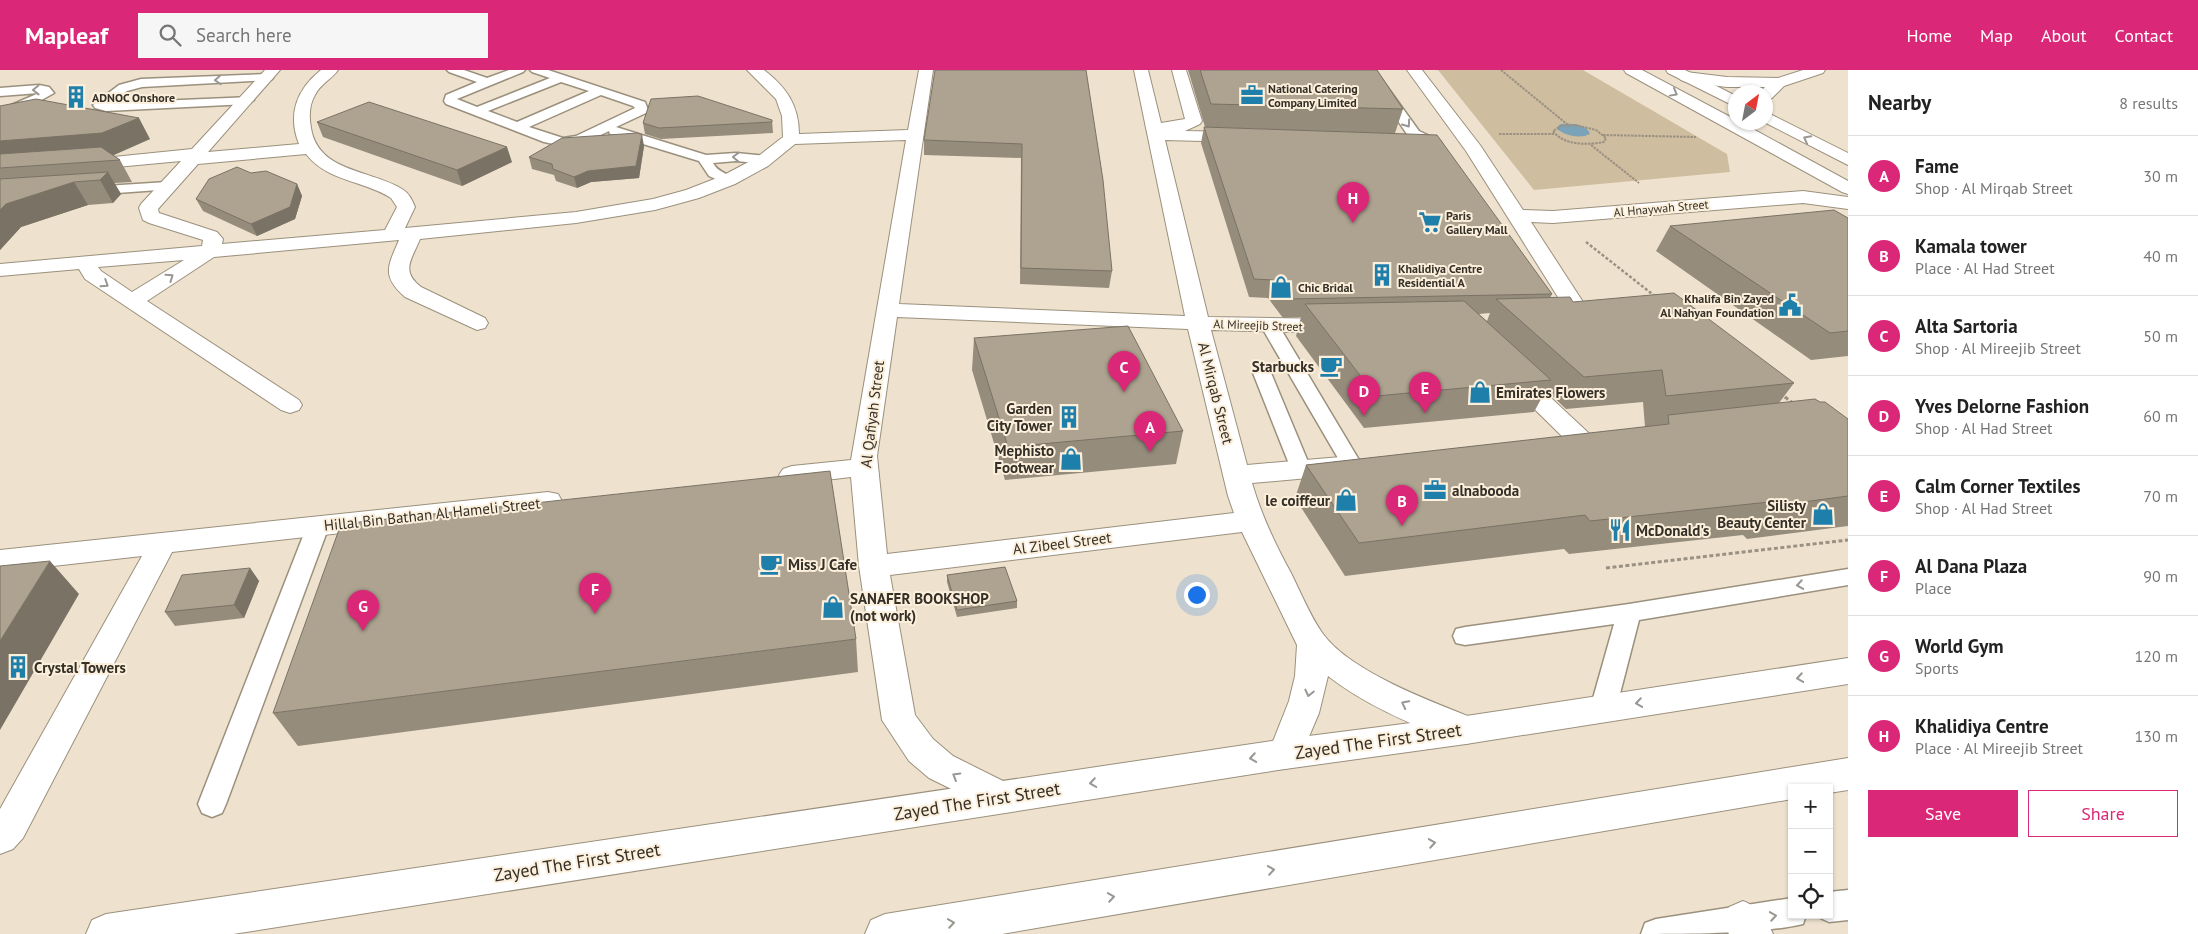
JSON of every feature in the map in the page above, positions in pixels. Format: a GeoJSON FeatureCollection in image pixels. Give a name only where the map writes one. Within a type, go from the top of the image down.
{"type":"FeatureCollection","features":[{"type":"Feature","properties":{"kind":"street"},"geometry":{"type":"LineString","coordinates":[[331,70],[320,78],[303,98],[302,125],[310,148],[324,164],[337,172],[387,189],[400,196],[406,206],[401,219],[398,267],[403,284],[413,292],[477,323]]}},
{"type":"Feature","properties":{"kind":"street"},"geometry":{"type":"LineString","coordinates":[[754,70],[772,83],[784,99],[792,118],[791,139]]}},
{"type":"Feature","properties":{"kind":"street","name":"Al Qafiyah Street"},"geometry":{"type":"LineString","coordinates":[[926,70],[873,394],[864,467],[874,566],[899,720],[921,750],[941,767],[1000,797]]}},
{"type":"Feature","properties":{"kind":"street","name":"Al Mirqab Street"},"geometry":{"type":"LineString","coordinates":[[1142,70],[1198,323],[1250,521],[1313,644],[1342,668],[1375,689],[1412,708],[1466,730]]}},
{"type":"Feature","properties":{"kind":"street"},"geometry":{"type":"LineString","coordinates":[[1156,131],[1184,126],[1194,121],[1179,70]]}},
{"type":"Feature","properties":{"kind":"street"},"geometry":{"type":"LineString","coordinates":[[1414,70],[1469,142],[1518,216],[1575,310],[1572,316],[1565,320],[1533,322]]}},
{"type":"Feature","properties":{"kind":"street"},"geometry":{"type":"LineString","coordinates":[[1631,70],[1848,188]]}},
{"type":"Feature","properties":{"kind":"street"},"geometry":{"type":"LineString","coordinates":[[1773,89],[1779,84],[1818,70]]}},
{"type":"Feature","properties":{"kind":"street"},"geometry":{"type":"LineString","coordinates":[[131,301],[155,288],[209,252],[213,244],[210,236],[156,219],[148,212],[150,204],[270,74]]}},
{"type":"Feature","properties":{"kind":"street"},"geometry":{"type":"LineString","coordinates":[[1680,74],[1734,82],[1779,84]]}},
{"type":"Feature","properties":{"kind":"street"},"geometry":{"type":"LineString","coordinates":[[1680,74],[1728,98]]}},
{"type":"Feature","properties":{"kind":"street"},"geometry":{"type":"LineString","coordinates":[[1773,121],[1848,160]]}},
{"type":"Feature","properties":{"kind":"street"},"geometry":{"type":"LineString","coordinates":[[1156,131],[1254,138]]}},
{"type":"Feature","properties":{"kind":"street"},"geometry":{"type":"LineString","coordinates":[[0,270],[556,220],[613,212],[661,202],[729,181],[766,160],[791,139],[915,135]]}},
{"type":"Feature","properties":{"kind":"street"},"geometry":{"type":"LineString","coordinates":[[1399,142],[1435,144],[1469,142]]}},
{"type":"Feature","properties":{"kind":"street"},"geometry":{"type":"LineString","coordinates":[[64,166],[100,164],[124,166],[310,148]]}},
{"type":"Feature","properties":{"kind":"street"},"geometry":{"type":"LineString","coordinates":[[1803,197],[1815,183],[1817,172]]}},
{"type":"Feature","properties":{"kind":"street","name":"Al Hnaywah Street"},"geometry":{"type":"LineString","coordinates":[[1518,216],[1553,217],[1803,197],[1848,203]]}},
{"type":"Feature","properties":{"kind":"street"},"geometry":{"type":"LineString","coordinates":[[90,262],[88,267],[92,275],[290,405]]}},
{"type":"Feature","properties":{"kind":"street","name":"Al Mireejib Street"},"geometry":{"type":"LineString","coordinates":[[887,310],[1270,326],[1352,326]]}},
{"type":"Feature","properties":{"kind":"street"},"geometry":{"type":"LineString","coordinates":[[1494,357],[1596,444],[1556,447]]}},
{"type":"Feature","properties":{"kind":"street"},"geometry":{"type":"LineString","coordinates":[[1237,475],[1362,464]]}},
{"type":"Feature","properties":{"kind":"street"},"geometry":{"type":"LineString","coordinates":[[767,478],[864,467]]}},
{"type":"Feature","properties":{"kind":"street","name":"Hillal Bin Bathan Al Hameli Street"},"geometry":{"type":"LineString","coordinates":[[0,561],[576,498]]}},
{"type":"Feature","properties":{"kind":"street","name":"Al Zibeel Street"},"geometry":{"type":"LineString","coordinates":[[874,566],[1250,521]]}},
{"type":"Feature","properties":{"kind":"street"},"geometry":{"type":"LineString","coordinates":[[5,832],[163,543]]}},
{"type":"Feature","properties":{"kind":"street","name":"Al Mirqab Street"},"geometry":{"type":"LineString","coordinates":[[1284,754],[1301,720],[1309,695],[1313,670],[1313,644]]}},
{"type":"Feature","properties":{"kind":"street","name":"Zayed The First Street"},"geometry":{"type":"LineString","coordinates":[[106,934],[1284,754],[1466,730],[1848,671]]}},
{"type":"Feature","properties":{"kind":"street"},"geometry":{"type":"LineString","coordinates":[[885,934],[1848,774]]}},
{"type":"Feature","properties":{"kind":"lane"},"geometry":{"type":"LineString","coordinates":[[453,70],[487,82]]}},
{"type":"Feature","properties":{"kind":"lane"},"geometry":{"type":"LineString","coordinates":[[519,70],[450,98],[452,103],[549,139],[563,142],[579,140],[639,112],[642,107],[637,103],[536,70]]}},
{"type":"Feature","properties":{"kind":"lane"},"geometry":{"type":"LineString","coordinates":[[1369,70],[1414,134],[1435,144]]}},
{"type":"Feature","properties":{"kind":"lane"},"geometry":{"type":"LineString","coordinates":[[248,100],[106,107],[99,105],[123,88],[140,83],[270,74]]}},
{"type":"Feature","properties":{"kind":"lane"},"geometry":{"type":"LineString","coordinates":[[475,112],[561,78]]}},
{"type":"Feature","properties":{"kind":"lane"},"geometry":{"type":"LineString","coordinates":[[0,92],[39,89],[48,92],[18,108],[0,114]]}},
{"type":"Feature","properties":{"kind":"lane"},"geometry":{"type":"LineString","coordinates":[[517,127],[600,91]]}},
{"type":"Feature","properties":{"kind":"lane"},"geometry":{"type":"LineString","coordinates":[[606,128],[705,159],[736,157],[766,160]]}},
{"type":"Feature","properties":{"kind":"lane"},"geometry":{"type":"LineString","coordinates":[[705,159],[706,165],[711,171],[729,181]]}},
{"type":"Feature","properties":{"kind":"lane"},"geometry":{"type":"LineString","coordinates":[[80,192],[167,186]]}},
{"type":"Feature","properties":{"kind":"lane"},"geometry":{"type":"LineString","coordinates":[[1270,326],[1362,464]]}},
{"type":"Feature","properties":{"kind":"lane"},"geometry":{"type":"LineString","coordinates":[[1262,373],[1301,469]]}},
{"type":"Feature","properties":{"kind":"lane"},"geometry":{"type":"LineString","coordinates":[[212,804],[318,526]]}},
{"type":"Feature","properties":{"kind":"lane"},"geometry":{"type":"LineString","coordinates":[[1465,636],[1848,577]]}},
{"type":"Feature","properties":{"kind":"lane"},"geometry":{"type":"LineString","coordinates":[[1603,708],[1629,612]]}},
{"type":"Feature","properties":{"kind":"lane"},"geometry":{"type":"LineString","coordinates":[[1833,907],[1848,905]]}},
{"type":"Feature","properties":{"kind":"lane"},"geometry":{"type":"LineString","coordinates":[[1656,934],[1748,927],[1788,914]]}},
{"type":"Feature","properties":{"kind":"path"},"geometry":{"type":"LineString","coordinates":[[1501,70],[1569,125]]}},
{"type":"Feature","properties":{"kind":"path"},"geometry":{"type":"LineString","coordinates":[[1556,134],[1553,130],[1555,128],[1569,125],[1588,128],[1603,135],[1700,137]]}},
{"type":"Feature","properties":{"kind":"path"},"geometry":{"type":"LineString","coordinates":[[1469,142],[1556,134],[1570,141],[1590,145],[1604,142],[1606,138],[1603,135]]}},
{"type":"Feature","properties":{"kind":"path"},"geometry":{"type":"LineString","coordinates":[[1590,145],[1672,207]]}},
{"type":"Feature","properties":{"kind":"path"},"geometry":{"type":"LineString","coordinates":[[1553,217],[1661,300]]}},
{"type":"Feature","properties":{"kind":"path"},"geometry":{"type":"LineString","coordinates":[[1776,390],[1799,408]]}},
{"type":"Feature","properties":{"kind":"path"},"geometry":{"type":"LineString","coordinates":[[1606,568],[1848,540]]}},
{"type":"Feature","properties":{"kind":"shaded area"},"geometry":{"type":"Polygon","coordinates":[[[1438,70],[1583,70],[1727,154],[1730,172],[1534,190],[1438,70]]]}},
{"type":"Feature","properties":{"kind":"water"},"geometry":{"type":"Polygon","coordinates":[[[1561,124],[1582,126],[1590,134],[1586,136],[1569,135],[1557,129],[1561,124]]]}},
{"type":"Feature","properties":{"kind":"building"},"geometry":{"type":"Polygon","coordinates":[[[935,70],[1086,70],[1103,180],[1112,271],[1021,268],[1022,144],[924,140],[935,70]]]}},
{"type":"Feature","properties":{"kind":"building"},"geometry":{"type":"Polygon","coordinates":[[[1200,70],[1377,70],[1403,109],[1211,104],[1200,70]]]}},
{"type":"Feature","properties":{"kind":"building"},"geometry":{"type":"Polygon","coordinates":[[[698,96],[772,120],[772,122],[659,128],[643,123],[651,99],[698,96]]]}},
{"type":"Feature","properties":{"kind":"building"},"geometry":{"type":"Polygon","coordinates":[[[36,99],[139,118],[102,133],[0,141],[0,106],[36,99]]]}},
{"type":"Feature","properties":{"kind":"building"},"geometry":{"type":"Polygon","coordinates":[[[369,102],[507,147],[457,170],[317,122],[369,102]]]}},
{"type":"Feature","properties":{"kind":"building"},"geometry":{"type":"Polygon","coordinates":[[[1204,127],[1437,135],[1552,294],[1288,299],[1273,280],[1254,279],[1204,127]]]}},
{"type":"Feature","properties":{"kind":"building"},"geometry":{"type":"Polygon","coordinates":[[[638,133],[642,135],[636,166],[588,171],[574,177],[553,169],[552,164],[529,157],[562,138],[638,133]]]}},
{"type":"Feature","properties":{"kind":"building"},"geometry":{"type":"Polygon","coordinates":[[[101,147],[120,160],[0,168],[0,154],[101,147]]]}},
{"type":"Feature","properties":{"kind":"building"},"geometry":{"type":"Polygon","coordinates":[[[237,167],[251,173],[266,171],[297,184],[290,207],[251,224],[196,199],[209,179],[237,167]]]}},
{"type":"Feature","properties":{"kind":"building"},"geometry":{"type":"Polygon","coordinates":[[[108,172],[100,180],[74,182],[6,204],[0,210],[0,179],[108,172]]]}},
{"type":"Feature","properties":{"kind":"building"},"geometry":{"type":"Polygon","coordinates":[[[1834,210],[1848,218],[1848,331],[1830,333],[1670,226],[1834,210]]]}},
{"type":"Feature","properties":{"kind":"building"},"geometry":{"type":"Polygon","coordinates":[[[1674,293],[1794,383],[1666,396],[1662,370],[1584,377],[1496,299],[1570,297],[1573,302],[1674,293]]]}},
{"type":"Feature","properties":{"kind":"building"},"geometry":{"type":"Polygon","coordinates":[[[1464,301],[1551,380],[1376,396],[1305,304],[1464,301]]]}},
{"type":"Feature","properties":{"kind":"building","name":"Garden City Tower"},"geometry":{"type":"Polygon","coordinates":[[[1128,326],[1183,431],[1008,447],[974,338],[1128,326]]]}},
{"type":"Feature","properties":{"kind":"building"},"geometry":{"type":"Polygon","coordinates":[[[1815,399],[1825,402],[1848,419],[1848,496],[1773,506],[1769,502],[1590,521],[1585,515],[1359,543],[1306,465],[1669,424],[1668,415],[1815,399]]]}},
{"type":"Feature","properties":{"kind":"building"},"geometry":{"type":"Polygon","coordinates":[[[830,471],[856,639],[273,713],[341,524],[830,471]]]}},
{"type":"Feature","properties":{"kind":"building"},"geometry":{"type":"Polygon","coordinates":[[[50,561],[0,641],[0,566],[50,561]]]}},
{"type":"Feature","properties":{"kind":"building"},"geometry":{"type":"Polygon","coordinates":[[[1005,567],[1017,601],[957,610],[947,575],[1005,567]]]}},
{"type":"Feature","properties":{"kind":"building"},"geometry":{"type":"Polygon","coordinates":[[[250,568],[234,605],[165,612],[182,575],[250,568]]]}},
{"type":"Feature","properties":{"kind":"place","name":"National Catering Company Limited"},"geometry":{"type":"Point","coordinates":[1252,95]}},
{"type":"Feature","properties":{"kind":"place","name":"ADNOC Onshore"},"geometry":{"type":"Point","coordinates":[76,97]}},
{"type":"Feature","properties":{"kind":"place","name":"Paris Gallery Mall"},"geometry":{"type":"Point","coordinates":[1430,222]}},
{"type":"Feature","properties":{"kind":"place","name":"Khalidiya Centre"},"geometry":{"type":"Point","coordinates":[1353,223]}},
{"type":"Feature","properties":{"kind":"place","name":"Khalidiya Centre Residential A"},"geometry":{"type":"Point","coordinates":[1382,275]}},
{"type":"Feature","properties":{"kind":"place","name":"Chic Bridal"},"geometry":{"type":"Point","coordinates":[1281,287]}},
{"type":"Feature","properties":{"kind":"place","name":"Khalifa Bin Zayed Al Nahyan Foundation"},"geometry":{"type":"Point","coordinates":[1790,305]}},
{"type":"Feature","properties":{"kind":"place","name":"Starbucks"},"geometry":{"type":"Point","coordinates":[1331,366]}},
{"type":"Feature","properties":{"kind":"place","name":"Alta Sartoria"},"geometry":{"type":"Point","coordinates":[1124,392]}},
{"type":"Feature","properties":{"kind":"place","name":"Emirates Flowers"},"geometry":{"type":"Point","coordinates":[1480,392]}},
{"type":"Feature","properties":{"kind":"place","name":"Calm Corner Textiles"},"geometry":{"type":"Point","coordinates":[1425,413]}},
{"type":"Feature","properties":{"kind":"place","name":"Yves Delorne Fashion"},"geometry":{"type":"Point","coordinates":[1364,416]}},
{"type":"Feature","properties":{"kind":"place","name":"Garden City Tower"},"geometry":{"type":"Point","coordinates":[1069,417]}},
{"type":"Feature","properties":{"kind":"place","name":"Fame"},"geometry":{"type":"Point","coordinates":[1150,452]}},
{"type":"Feature","properties":{"kind":"place","name":"Mephisto Footwear"},"geometry":{"type":"Point","coordinates":[1071,459]}},
{"type":"Feature","properties":{"kind":"place","name":"alnabooda"},"geometry":{"type":"Point","coordinates":[1435,490]}},
{"type":"Feature","properties":{"kind":"place","name":"le coiffeur"},"geometry":{"type":"Point","coordinates":[1346,500]}},
{"type":"Feature","properties":{"kind":"place","name":"Silisty Beauty Center"},"geometry":{"type":"Point","coordinates":[1823,514]}},
{"type":"Feature","properties":{"kind":"place","name":"Kamala tower"},"geometry":{"type":"Point","coordinates":[1402,526]}},
{"type":"Feature","properties":{"kind":"place","name":"McDonald's"},"geometry":{"type":"Point","coordinates":[1620,530]}},
{"type":"Feature","properties":{"kind":"place","name":"Miss J Cafe"},"geometry":{"type":"Point","coordinates":[771,564]}},
{"type":"Feature","properties":{"kind":"place","name":"SANAFER BOOKSHOP (not work)"},"geometry":{"type":"Point","coordinates":[833,607]}},
{"type":"Feature","properties":{"kind":"place","name":"Al Dana Plaza"},"geometry":{"type":"Point","coordinates":[595,614]}},
{"type":"Feature","properties":{"kind":"place","name":"World Gym"},"geometry":{"type":"Point","coordinates":[363,631]}},
{"type":"Feature","properties":{"kind":"place","name":"Crystal Towers"},"geometry":{"type":"Point","coordinates":[18,667]}}]}
